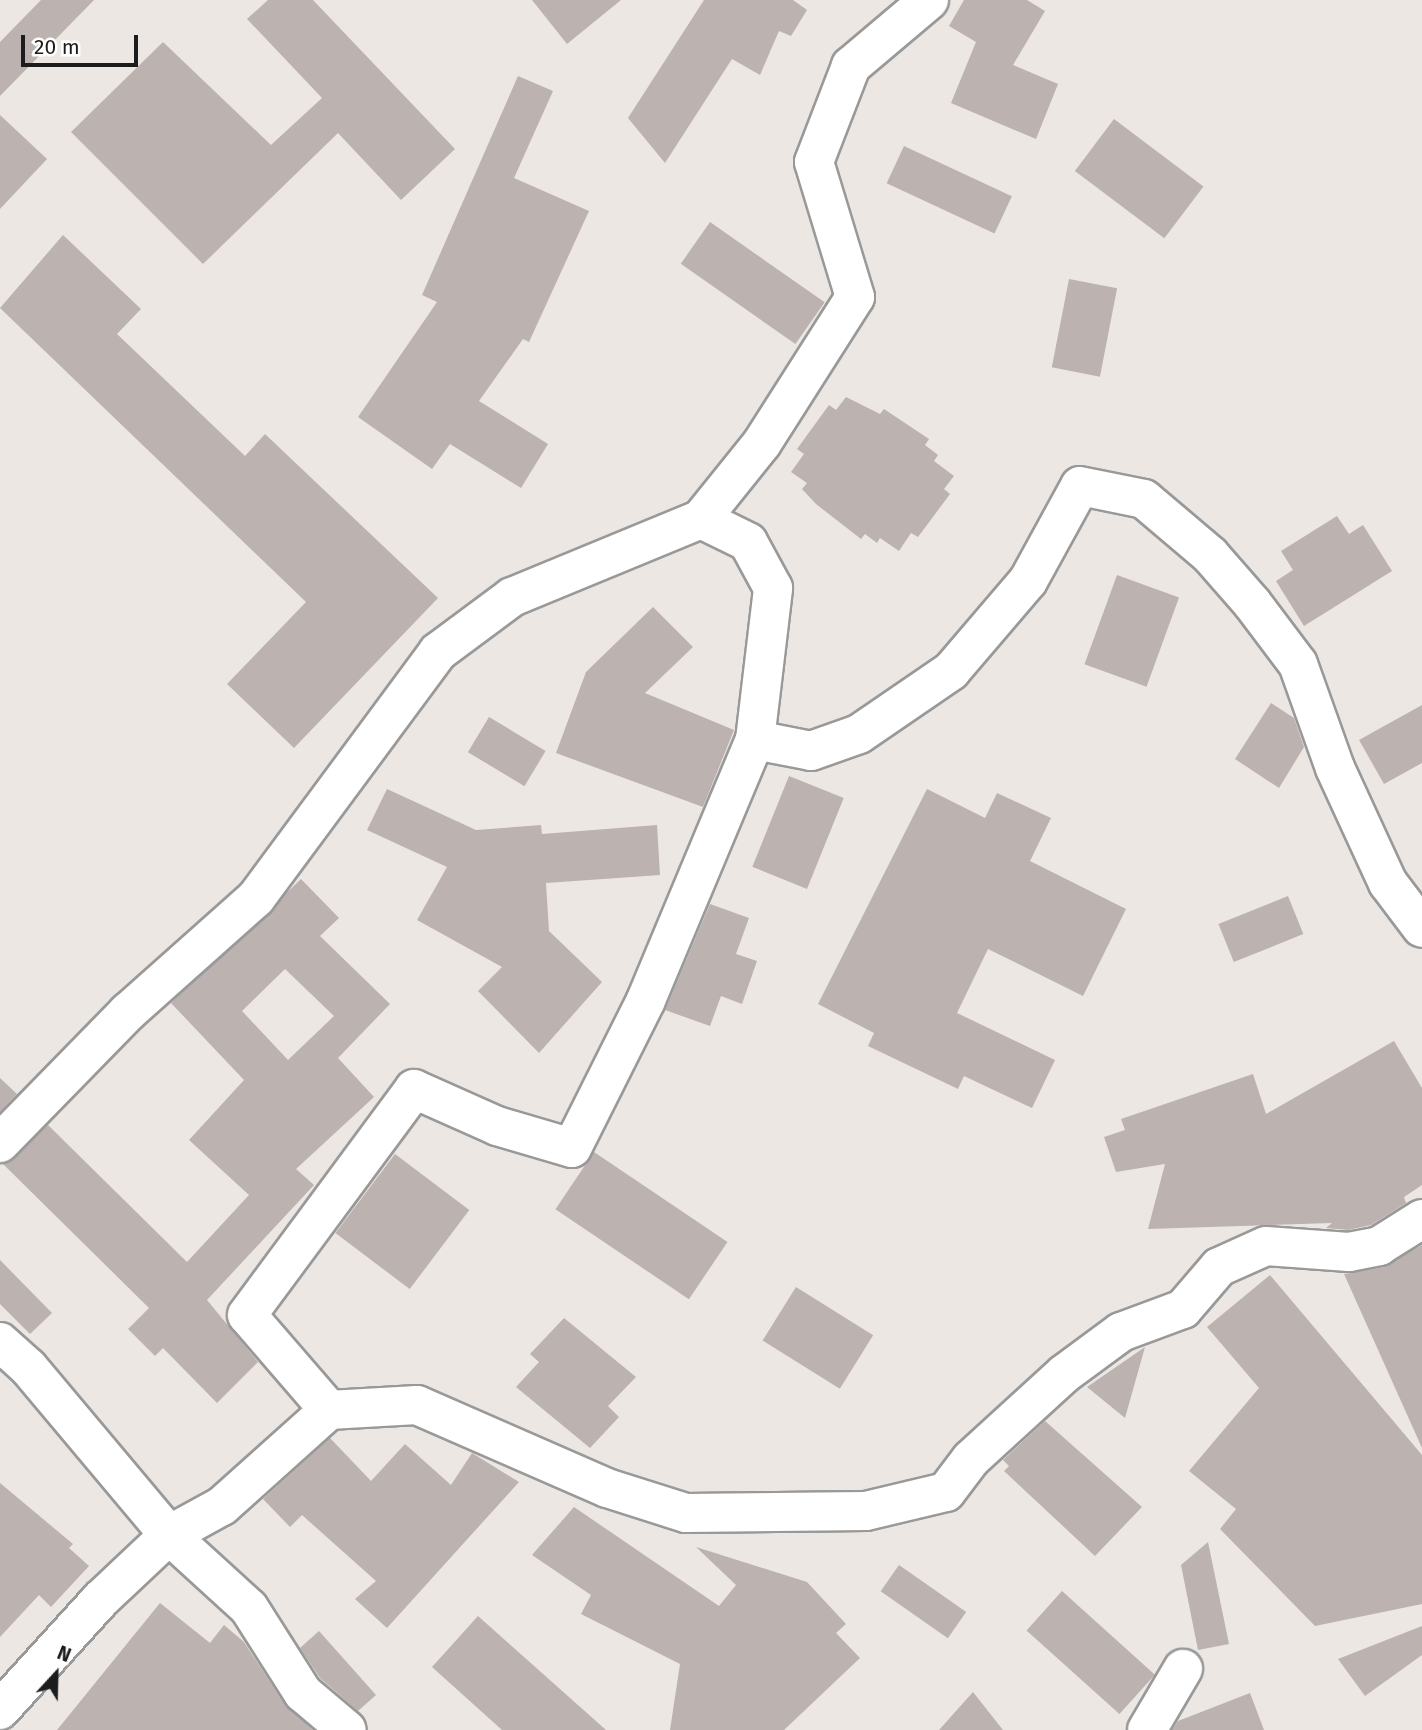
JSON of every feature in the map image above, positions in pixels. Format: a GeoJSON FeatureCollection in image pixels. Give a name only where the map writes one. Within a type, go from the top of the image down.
{"type":"FeatureCollection","features":[{"type":"Feature","properties":{"kind":"street"},"geometry":{"type":"LineString","coordinates":[[0,1143],[128,1012],[256,898],[438,652],[512,597],[701,519],[762,443],[855,298],[814,162],[851,66],[929,0]]}},
{"type":"Feature","properties":{"kind":"street"},"geometry":{"type":"LineString","coordinates":[[755,740],[811,751],[859,734],[951,671],[1028,581],[1080,486],[1144,499],[1210,555],[1298,664],[1335,768],[1388,883],[1422,928]]}},
{"type":"Feature","properties":{"kind":"street"},"geometry":{"type":"LineString","coordinates":[[329,1410],[247,1315],[414,1089],[497,1126],[572,1148],[646,1000],[755,740],[774,588],[748,542],[701,519]]}},
{"type":"Feature","properties":{"kind":"street"},"geometry":{"type":"LineString","coordinates":[[0,1710],[100,1600],[169,1535],[222,1506],[329,1410],[417,1405],[607,1488],[685,1513],[866,1511],[946,1492],[971,1459],[1065,1374],[1121,1332],[1182,1309],[1219,1267],[1266,1246],[1349,1252],[1379,1246],[1422,1219]]}},
{"type":"Feature","properties":{"kind":"street"},"geometry":{"type":"LineString","coordinates":[[0,1342],[28,1367],[169,1535],[249,1608],[303,1693],[347,1730]]}},
{"type":"Feature","properties":{"kind":"street"},"geometry":{"type":"LineString","coordinates":[[1147,1730],[1183,1669]]}},
{"type":"Feature","properties":{"kind":"building"},"geometry":{"type":"Polygon","coordinates":[[[41,0],[94,0],[0,96],[0,42],[41,0]]]}},
{"type":"Feature","properties":{"kind":"building"},"geometry":{"type":"Polygon","coordinates":[[[268,0],[313,0],[455,149],[401,200],[338,133],[203,264],[71,132],[163,42],[271,145],[322,98],[247,19],[268,0]]]}},
{"type":"Feature","properties":{"kind":"building"},"geometry":{"type":"Polygon","coordinates":[[[532,0],[621,0],[567,44],[532,0]]]}},
{"type":"Feature","properties":{"kind":"building"},"geometry":{"type":"Polygon","coordinates":[[[704,0],[793,0],[807,10],[791,36],[779,31],[760,75],[732,59],[665,163],[628,118],[704,0]]]}},
{"type":"Feature","properties":{"kind":"building"},"geometry":{"type":"Polygon","coordinates":[[[964,0],[1027,0],[1045,11],[1013,65],[1058,84],[1036,139],[951,103],[976,42],[949,26],[964,0]]]}},
{"type":"Feature","properties":{"kind":"building"},"geometry":{"type":"Polygon","coordinates":[[[518,76],[553,91],[514,178],[589,211],[529,342],[523,339],[479,401],[548,444],[521,488],[450,444],[432,469],[358,417],[437,302],[422,295],[518,76]]]}},
{"type":"Feature","properties":{"kind":"building"},"geometry":{"type":"Polygon","coordinates":[[[0,115],[47,159],[0,209],[0,115]]]}},
{"type":"Feature","properties":{"kind":"building"},"geometry":{"type":"Polygon","coordinates":[[[1114,119],[1203,186],[1164,238],[1075,171],[1114,119]]]}},
{"type":"Feature","properties":{"kind":"building"},"geometry":{"type":"Polygon","coordinates":[[[904,146],[1012,196],[995,233],[887,183],[904,146]]]}},
{"type":"Feature","properties":{"kind":"building"},"geometry":{"type":"Polygon","coordinates":[[[710,222],[825,302],[795,344],[681,264],[710,222]]]}},
{"type":"Feature","properties":{"kind":"building"},"geometry":{"type":"Polygon","coordinates":[[[63,235],[141,309],[117,334],[245,456],[265,434],[438,598],[294,748],[227,684],[306,602],[0,308],[63,235]]]}},
{"type":"Feature","properties":{"kind":"building"},"geometry":{"type":"Polygon","coordinates":[[[1069,279],[1117,288],[1100,377],[1052,367],[1069,279]]]}},
{"type":"Feature","properties":{"kind":"building"},"geometry":{"type":"Polygon","coordinates":[[[846,397],[880,414],[884,409],[929,439],[925,445],[938,455],[934,461],[954,476],[944,489],[950,494],[918,537],[911,533],[899,551],[880,538],[877,543],[865,534],[861,539],[816,504],[802,489],[807,483],[791,472],[804,454],[797,449],[829,405],[836,410],[846,397]]]}},
{"type":"Feature","properties":{"kind":"building"},"geometry":{"type":"Polygon","coordinates":[[[1337,516],[1349,534],[1363,525],[1392,571],[1304,626],[1276,581],[1293,570],[1281,551],[1337,516]]]}},
{"type":"Feature","properties":{"kind":"building"},"geometry":{"type":"Polygon","coordinates":[[[1117,575],[1179,598],[1147,687],[1085,664],[1117,575]]]}},
{"type":"Feature","properties":{"kind":"building"},"geometry":{"type":"Polygon","coordinates":[[[653,607],[693,647],[645,693],[734,730],[703,807],[556,753],[586,672],[653,607]]]}},
{"type":"Feature","properties":{"kind":"building"},"geometry":{"type":"Polygon","coordinates":[[[1271,703],[1294,718],[1304,747],[1279,788],[1235,759],[1271,703]]]}},
{"type":"Feature","properties":{"kind":"building"},"geometry":{"type":"Polygon","coordinates":[[[1422,705],[1422,763],[1384,784],[1359,740],[1422,705]]]}},
{"type":"Feature","properties":{"kind":"building"},"geometry":{"type":"Polygon","coordinates":[[[489,717],[546,751],[524,786],[468,752],[489,717]]]}},
{"type":"Feature","properties":{"kind":"building"},"geometry":{"type":"Polygon","coordinates":[[[789,776],[844,798],[807,889],[752,867],[789,776]]]}},
{"type":"Feature","properties":{"kind":"building"},"geometry":{"type":"Polygon","coordinates":[[[387,789],[476,830],[541,825],[542,834],[657,825],[660,875],[546,883],[549,931],[602,982],[539,1053],[478,991],[502,967],[417,920],[447,867],[367,830],[387,789]]]}},
{"type":"Feature","properties":{"kind":"building"},"geometry":{"type":"Polygon","coordinates":[[[927,789],[985,818],[997,793],[1051,818],[1030,861],[1126,909],[1083,996],[988,949],[957,1013],[1055,1060],[1032,1108],[964,1076],[958,1089],[868,1046],[874,1033],[818,1004],[927,789]]]}},
{"type":"Feature","properties":{"kind":"building"},"geometry":{"type":"Polygon","coordinates":[[[301,879],[339,918],[320,936],[390,1004],[338,1058],[374,1097],[296,1169],[314,1185],[207,1300],[258,1362],[217,1403],[163,1348],[155,1356],[128,1329],[149,1308],[3,1164],[48,1125],[187,1262],[249,1195],[189,1140],[244,1080],[171,1003],[301,879]],[[285,969],[242,1011],[288,1060],[334,1016],[285,969]]]}},
{"type":"Feature","properties":{"kind":"building"},"geometry":{"type":"Polygon","coordinates":[[[1288,896],[1303,934],[1234,962],[1218,924],[1288,896]]]}},
{"type":"Feature","properties":{"kind":"building"},"geometry":{"type":"Polygon","coordinates":[[[710,904],[749,918],[736,954],[757,961],[742,1004],[721,996],[710,1026],[665,1010],[710,904]]]}},
{"type":"Feature","properties":{"kind":"building"},"geometry":{"type":"Polygon","coordinates":[[[1394,1041],[1422,1088],[1422,1185],[1404,1197],[1406,1203],[1371,1225],[1348,1230],[1326,1228],[1332,1223],[1148,1229],[1165,1164],[1116,1172],[1104,1137],[1125,1130],[1121,1119],[1253,1074],[1266,1114],[1394,1041]]]}},
{"type":"Feature","properties":{"kind":"building"},"geometry":{"type":"Polygon","coordinates":[[[0,1078],[17,1094],[0,1112],[0,1078]]]}},
{"type":"Feature","properties":{"kind":"building"},"geometry":{"type":"Polygon","coordinates":[[[594,1152],[727,1242],[689,1299],[555,1209],[594,1152]]]}},
{"type":"Feature","properties":{"kind":"building"},"geometry":{"type":"Polygon","coordinates":[[[395,1154],[469,1210],[410,1289],[335,1233],[395,1154]]]}},
{"type":"Feature","properties":{"kind":"building"},"geometry":{"type":"Polygon","coordinates":[[[1422,1245],[1422,1448],[1344,1274],[1384,1267],[1422,1245]]]}},
{"type":"Feature","properties":{"kind":"building"},"geometry":{"type":"Polygon","coordinates":[[[0,1260],[52,1313],[30,1334],[0,1304],[0,1260]]]}},
{"type":"Feature","properties":{"kind":"building"},"geometry":{"type":"Polygon","coordinates":[[[1270,1275],[1422,1455],[1422,1604],[1315,1626],[1220,1529],[1236,1509],[1189,1471],[1259,1388],[1207,1327],[1270,1275]]]}},
{"type":"Feature","properties":{"kind":"building"},"geometry":{"type":"Polygon","coordinates":[[[796,1287],[873,1335],[840,1389],[763,1340],[796,1287]]]}},
{"type":"Feature","properties":{"kind":"building"},"geometry":{"type":"Polygon","coordinates":[[[564,1318],[636,1377],[608,1406],[619,1417],[590,1448],[516,1387],[539,1362],[530,1354],[564,1318]]]}},
{"type":"Feature","properties":{"kind":"building"},"geometry":{"type":"Polygon","coordinates":[[[1145,1347],[1125,1418],[1087,1387],[1145,1347]]]}},
{"type":"Feature","properties":{"kind":"building"},"geometry":{"type":"Polygon","coordinates":[[[1045,1421],[1142,1507],[1095,1556],[1004,1471],[1009,1466],[1003,1460],[1045,1421]]]}},
{"type":"Feature","properties":{"kind":"building"},"geometry":{"type":"Polygon","coordinates":[[[330,1438],[371,1481],[405,1444],[451,1485],[472,1453],[519,1482],[387,1628],[355,1599],[376,1581],[302,1515],[290,1527],[263,1499],[330,1438]]]}},
{"type":"Feature","properties":{"kind":"building"},"geometry":{"type":"Polygon","coordinates":[[[0,1483],[73,1544],[69,1548],[89,1566],[51,1607],[39,1595],[0,1637],[0,1483]]]}},
{"type":"Feature","properties":{"kind":"building"},"geometry":{"type":"Polygon","coordinates":[[[574,1507],[719,1606],[736,1585],[696,1547],[807,1582],[846,1624],[836,1633],[860,1658],[784,1730],[670,1730],[680,1664],[581,1614],[591,1595],[532,1555],[574,1507]]]}},
{"type":"Feature","properties":{"kind":"building"},"geometry":{"type":"Polygon","coordinates":[[[1208,1542],[1229,1644],[1198,1650],[1181,1565],[1208,1542]]]}},
{"type":"Feature","properties":{"kind":"building"},"geometry":{"type":"Polygon","coordinates":[[[899,1565],[966,1612],[948,1638],[881,1591],[899,1565]]]}},
{"type":"Feature","properties":{"kind":"building"},"geometry":{"type":"Polygon","coordinates":[[[1062,1591],[1155,1675],[1119,1714],[1027,1630],[1062,1591]]]}},
{"type":"Feature","properties":{"kind":"building"},"geometry":{"type":"Polygon","coordinates":[[[160,1603],[210,1643],[224,1625],[244,1642],[285,1705],[313,1730],[57,1730],[160,1603]]]}},
{"type":"Feature","properties":{"kind":"building"},"geometry":{"type":"Polygon","coordinates":[[[478,1616],[606,1730],[502,1730],[432,1667],[478,1616]]]}},
{"type":"Feature","properties":{"kind":"building"},"geometry":{"type":"Polygon","coordinates":[[[1422,1626],[1422,1655],[1365,1696],[1338,1659],[1422,1626]]]}},
{"type":"Feature","properties":{"kind":"building"},"geometry":{"type":"Polygon","coordinates":[[[319,1631],[376,1695],[358,1711],[320,1678],[300,1648],[319,1631]]]}},
{"type":"Feature","properties":{"kind":"building"},"geometry":{"type":"Polygon","coordinates":[[[973,1692],[1003,1730],[939,1730],[973,1692]]]}},
{"type":"Feature","properties":{"kind":"building"},"geometry":{"type":"Polygon","coordinates":[[[1250,1693],[1264,1730],[1172,1730],[1178,1721],[1250,1693]]]}}]}
